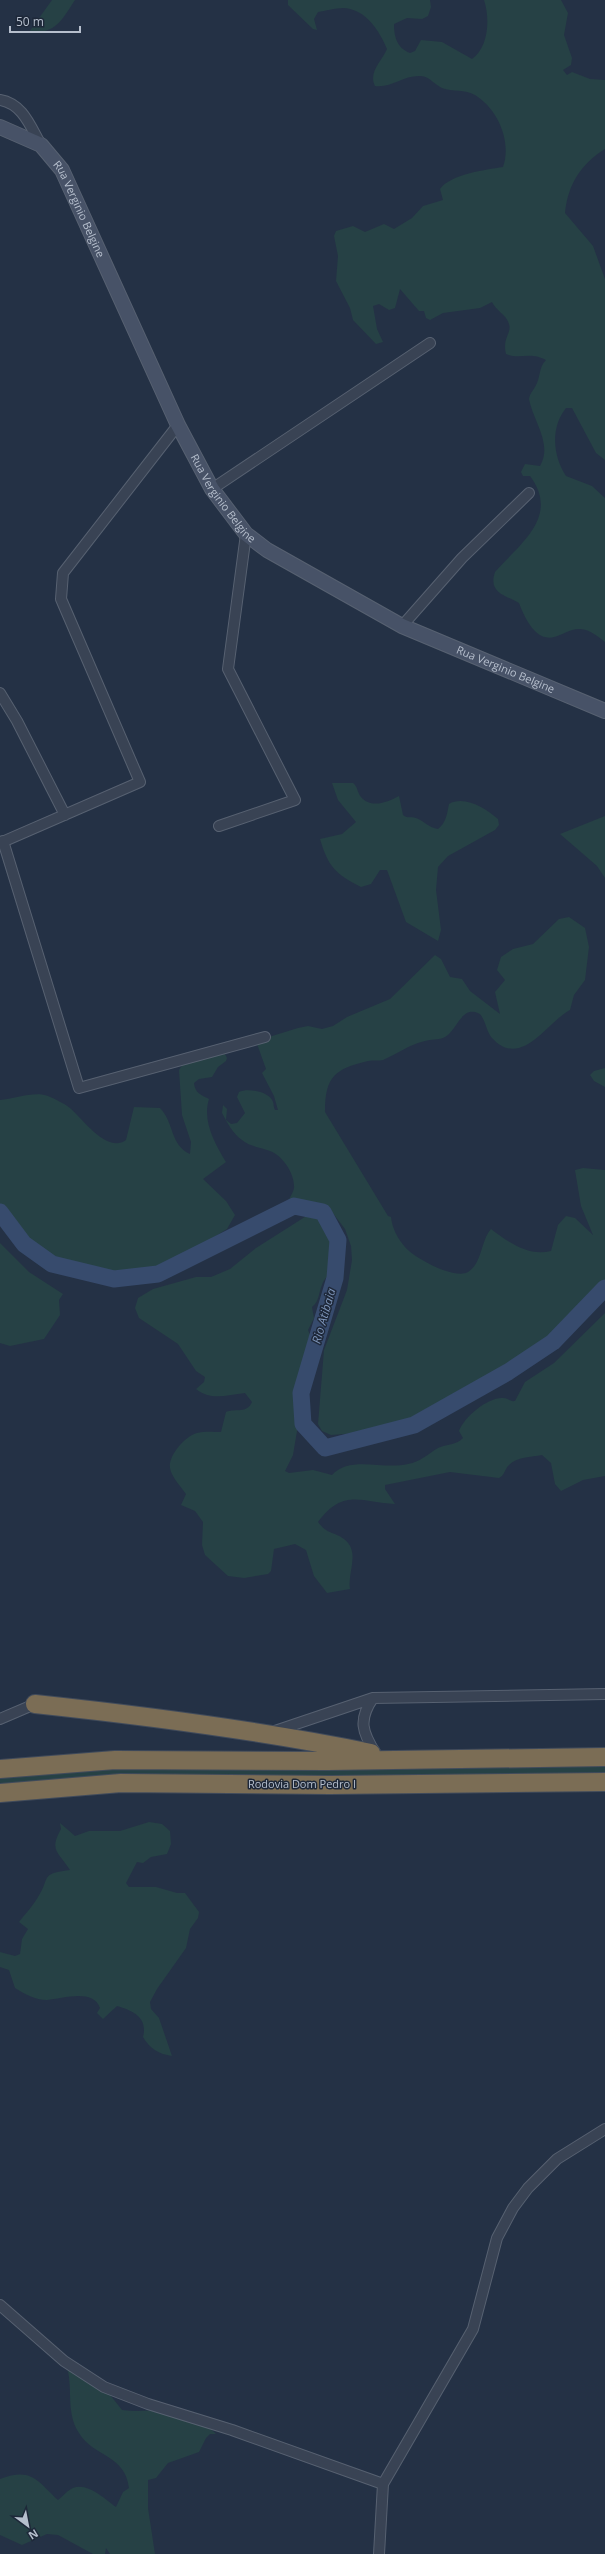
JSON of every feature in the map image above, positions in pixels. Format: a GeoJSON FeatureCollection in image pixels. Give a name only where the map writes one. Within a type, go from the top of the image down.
{"type":"FeatureCollection","features":[{"type":"Feature","properties":{"kind":"highway"},"geometry":{"type":"LineString","coordinates":[[35,1704],[175,1719],[306,1739],[376,1754],[453,1760]]}},
{"type":"Feature","properties":{"kind":"highway"},"geometry":{"type":"LineString","coordinates":[[0,1769],[115,1760],[453,1760],[605,1757]]}},
{"type":"Feature","properties":{"kind":"highway","name":"Rodovia Dom Pedro I"},"geometry":{"type":"LineString","coordinates":[[0,1794],[122,1783],[330,1785],[605,1782]]}},
{"type":"Feature","properties":{"kind":"street"},"geometry":{"type":"LineString","coordinates":[[0,100],[11,102],[19,108],[41,145]]}},
{"type":"Feature","properties":{"kind":"street","name":"Rua Verginio Belgine"},"geometry":{"type":"LineString","coordinates":[[0,126],[41,145],[62,170],[178,425],[212,489],[246,534],[267,550],[402,626],[605,710]]}},
{"type":"Feature","properties":{"kind":"street"},"geometry":{"type":"LineString","coordinates":[[212,489],[430,343]]}},
{"type":"Feature","properties":{"kind":"street"},"geometry":{"type":"LineString","coordinates":[[178,425],[63,573],[61,599],[140,782],[2,842],[79,1088],[265,1037]]}},
{"type":"Feature","properties":{"kind":"street"},"geometry":{"type":"LineString","coordinates":[[402,626],[462,558],[529,493]]}},
{"type":"Feature","properties":{"kind":"street"},"geometry":{"type":"LineString","coordinates":[[219,826],[295,800],[228,669],[246,534]]}},
{"type":"Feature","properties":{"kind":"street"},"geometry":{"type":"LineString","coordinates":[[0,693],[17,721],[65,815]]}},
{"type":"Feature","properties":{"kind":"street"},"geometry":{"type":"LineString","coordinates":[[265,1733],[290,1727],[347,1705],[373,1698],[605,1694]]}},
{"type":"Feature","properties":{"kind":"street"},"geometry":{"type":"LineString","coordinates":[[373,1698],[364,1712],[363,1726],[368,1740],[376,1754]]}},
{"type":"Feature","properties":{"kind":"street"},"geometry":{"type":"LineString","coordinates":[[0,1719],[35,1704]]}},
{"type":"Feature","properties":{"kind":"street"},"geometry":{"type":"LineString","coordinates":[[379,2554],[383,2484],[473,2329],[497,2238],[513,2208],[528,2188],[557,2159],[605,2129]]}},
{"type":"Feature","properties":{"kind":"street"},"geometry":{"type":"LineString","coordinates":[[0,2305],[64,2361],[104,2387],[148,2404],[232,2430],[383,2484]]}},
{"type":"Feature","properties":{"kind":"green space"},"geometry":{"type":"Polygon","coordinates":[[[52,0],[75,0],[58,24],[46,31],[29,32],[52,0]]]}},
{"type":"Feature","properties":{"kind":"green space"},"geometry":{"type":"Polygon","coordinates":[[[288,0],[430,0],[431,7],[428,16],[422,19],[407,18],[394,24],[396,38],[399,45],[410,53],[415,51],[421,40],[442,42],[472,59],[478,54],[482,47],[487,32],[487,15],[484,0],[561,0],[568,13],[564,35],[572,58],[571,65],[563,70],[567,75],[572,72],[590,79],[605,80],[605,149],[589,161],[577,176],[569,193],[565,213],[593,246],[605,279],[605,460],[596,453],[572,408],[566,408],[557,424],[555,442],[558,460],[566,476],[592,486],[605,498],[605,642],[591,632],[580,629],[554,637],[547,638],[541,636],[527,621],[519,603],[503,595],[494,585],[493,579],[495,572],[534,528],[539,516],[541,504],[538,490],[530,476],[523,476],[521,472],[525,464],[540,466],[543,458],[544,449],[541,432],[529,399],[537,384],[543,363],[546,360],[535,356],[511,356],[506,354],[505,344],[510,327],[506,318],[492,302],[480,308],[443,313],[430,320],[426,318],[424,311],[419,311],[400,289],[395,308],[389,310],[379,304],[373,306],[377,329],[383,342],[376,344],[353,320],[350,308],[336,281],[338,256],[334,236],[336,231],[353,226],[365,232],[384,224],[394,229],[412,218],[423,206],[443,200],[440,189],[452,180],[460,176],[503,167],[506,147],[501,127],[490,109],[475,95],[467,92],[442,88],[424,76],[409,77],[387,85],[375,86],[373,81],[374,71],[387,49],[381,36],[368,19],[356,11],[346,8],[318,12],[314,19],[317,30],[313,29],[288,5],[288,0]]]}},
{"type":"Feature","properties":{"kind":"green space"},"geometry":{"type":"Polygon","coordinates":[[[332,783],[353,783],[365,801],[375,804],[385,802],[399,796],[403,815],[406,817],[416,818],[429,826],[438,829],[446,818],[449,804],[455,802],[462,801],[475,804],[488,811],[498,819],[499,825],[495,830],[448,856],[438,867],[436,890],[441,930],[438,941],[406,922],[387,870],[380,870],[371,884],[361,887],[345,878],[330,863],[320,839],[342,834],[356,822],[338,800],[332,783]]]}},
{"type":"Feature","properties":{"kind":"green space"},"geometry":{"type":"Polygon","coordinates":[[[605,816],[605,878],[597,866],[560,834],[605,816]]]}},
{"type":"Feature","properties":{"kind":"green space"},"geometry":{"type":"Polygon","coordinates":[[[569,917],[585,928],[589,947],[585,980],[574,995],[570,1010],[561,1016],[543,1033],[523,1046],[513,1049],[503,1046],[492,1038],[480,1014],[473,1012],[468,1013],[463,1016],[448,1035],[443,1038],[419,1042],[383,1060],[368,1061],[347,1067],[340,1071],[334,1076],[327,1090],[325,1112],[388,1216],[391,1217],[394,1229],[402,1244],[410,1252],[425,1262],[445,1271],[454,1273],[462,1274],[473,1268],[479,1258],[485,1239],[491,1229],[504,1239],[519,1247],[535,1252],[551,1251],[558,1225],[566,1216],[575,1218],[593,1235],[581,1206],[575,1170],[583,1168],[605,1170],[605,1284],[583,1311],[514,1370],[403,1435],[390,1436],[369,1432],[331,1435],[322,1431],[318,1424],[324,1350],[347,1290],[352,1260],[351,1246],[345,1229],[332,1212],[308,1203],[284,1207],[294,1188],[294,1183],[290,1171],[284,1161],[275,1153],[245,1142],[236,1135],[226,1120],[231,1124],[237,1123],[245,1113],[237,1097],[239,1092],[247,1090],[258,1091],[268,1095],[273,1102],[275,1110],[278,1110],[274,1096],[262,1073],[266,1069],[256,1041],[308,1026],[322,1029],[333,1026],[347,1017],[390,999],[435,955],[441,959],[450,977],[462,979],[470,991],[500,1014],[495,992],[505,980],[497,970],[501,957],[513,949],[533,944],[559,919],[569,917]]]}},
{"type":"Feature","properties":{"kind":"green space"},"geometry":{"type":"Polygon","coordinates":[[[224,1052],[227,1058],[226,1061],[218,1067],[212,1077],[199,1079],[194,1083],[197,1091],[209,1099],[207,1107],[208,1124],[214,1140],[226,1162],[203,1179],[226,1201],[235,1215],[227,1229],[171,1264],[128,1274],[97,1275],[90,1278],[57,1267],[18,1236],[0,1217],[0,1100],[37,1094],[48,1096],[70,1108],[88,1127],[103,1139],[119,1143],[126,1140],[134,1107],[160,1108],[168,1120],[175,1139],[184,1150],[190,1154],[191,1142],[182,1115],[179,1070],[183,1064],[224,1052]]]}},
{"type":"Feature","properties":{"kind":"green space"},"geometry":{"type":"Polygon","coordinates":[[[605,1068],[605,1087],[594,1081],[590,1075],[594,1071],[605,1068]]]}},
{"type":"Feature","properties":{"kind":"green space"},"geometry":{"type":"Polygon","coordinates":[[[223,1105],[227,1109],[226,1120],[222,1113],[223,1105]]]}},
{"type":"Feature","properties":{"kind":"green space"},"geometry":{"type":"Polygon","coordinates":[[[308,1215],[322,1222],[327,1227],[335,1241],[337,1256],[335,1267],[323,1282],[318,1299],[312,1307],[314,1318],[308,1330],[312,1340],[312,1349],[303,1378],[295,1396],[298,1425],[293,1455],[285,1471],[289,1473],[313,1470],[332,1475],[339,1469],[357,1464],[408,1464],[420,1460],[438,1448],[458,1442],[463,1438],[459,1431],[471,1414],[490,1401],[505,1398],[515,1401],[525,1382],[554,1363],[605,1313],[605,1476],[583,1480],[561,1491],[555,1484],[551,1463],[542,1455],[512,1462],[499,1478],[450,1472],[385,1485],[385,1489],[395,1504],[362,1500],[344,1501],[327,1511],[318,1522],[328,1531],[344,1539],[352,1550],[353,1556],[350,1589],[327,1593],[314,1576],[306,1550],[295,1544],[274,1549],[271,1571],[268,1574],[244,1578],[228,1576],[205,1555],[202,1545],[203,1522],[195,1511],[181,1505],[186,1494],[172,1474],[170,1463],[174,1452],[187,1438],[200,1432],[221,1432],[226,1412],[247,1408],[252,1402],[245,1393],[226,1396],[213,1396],[202,1393],[196,1389],[204,1382],[205,1377],[196,1371],[178,1344],[139,1318],[135,1308],[138,1298],[153,1289],[196,1277],[211,1277],[230,1269],[256,1248],[308,1215]]]}},
{"type":"Feature","properties":{"kind":"green space"},"geometry":{"type":"Polygon","coordinates":[[[0,1243],[29,1272],[63,1294],[59,1300],[60,1315],[44,1339],[10,1346],[0,1343],[0,1243]]]}},
{"type":"Feature","properties":{"kind":"green space"},"geometry":{"type":"Polygon","coordinates":[[[605,1763],[605,1775],[0,1787],[0,1775],[95,1766],[605,1763]]]}},
{"type":"Feature","properties":{"kind":"green space"},"geometry":{"type":"Polygon","coordinates":[[[149,1822],[162,1824],[170,1831],[171,1844],[167,1854],[151,1857],[143,1863],[137,1862],[126,1883],[129,1887],[156,1887],[177,1893],[185,1893],[199,1912],[198,1918],[190,1929],[186,1948],[157,1989],[150,2002],[151,2009],[159,2018],[172,2056],[163,2054],[149,2045],[143,2037],[144,2030],[141,2020],[129,2010],[117,2006],[103,2019],[97,2013],[100,2008],[91,1998],[76,1996],[43,2000],[34,1998],[15,1988],[9,1970],[0,1967],[0,1952],[15,1956],[20,1954],[22,1939],[28,1929],[19,1922],[36,1900],[47,1878],[54,1873],[70,1870],[56,1851],[55,1847],[57,1836],[61,1829],[60,1823],[75,1836],[89,1831],[120,1831],[149,1822]]]}},
{"type":"Feature","properties":{"kind":"green space"},"geometry":{"type":"Polygon","coordinates":[[[66,2364],[103,2386],[122,2410],[166,2410],[178,2412],[207,2426],[216,2434],[210,2434],[206,2438],[199,2452],[168,2463],[156,2478],[148,2480],[148,2508],[155,2554],[110,2554],[106,2548],[105,2554],[93,2554],[58,2535],[47,2534],[22,2545],[0,2535],[0,2479],[19,2474],[26,2475],[39,2481],[58,2500],[73,2488],[84,2487],[96,2492],[116,2507],[123,2492],[129,2488],[126,2477],[121,2468],[115,2462],[92,2447],[79,2433],[72,2417],[66,2364]]]}},
{"type":"Feature","properties":{"kind":"waterway","name":"Rio Atibaia"},"geometry":{"type":"LineString","coordinates":[[0,1212],[24,1244],[52,1264],[114,1279],[158,1274],[294,1206],[323,1212],[338,1240],[335,1278],[301,1393],[303,1424],[325,1448],[414,1425],[508,1372],[553,1342],[605,1288]]}}]}
